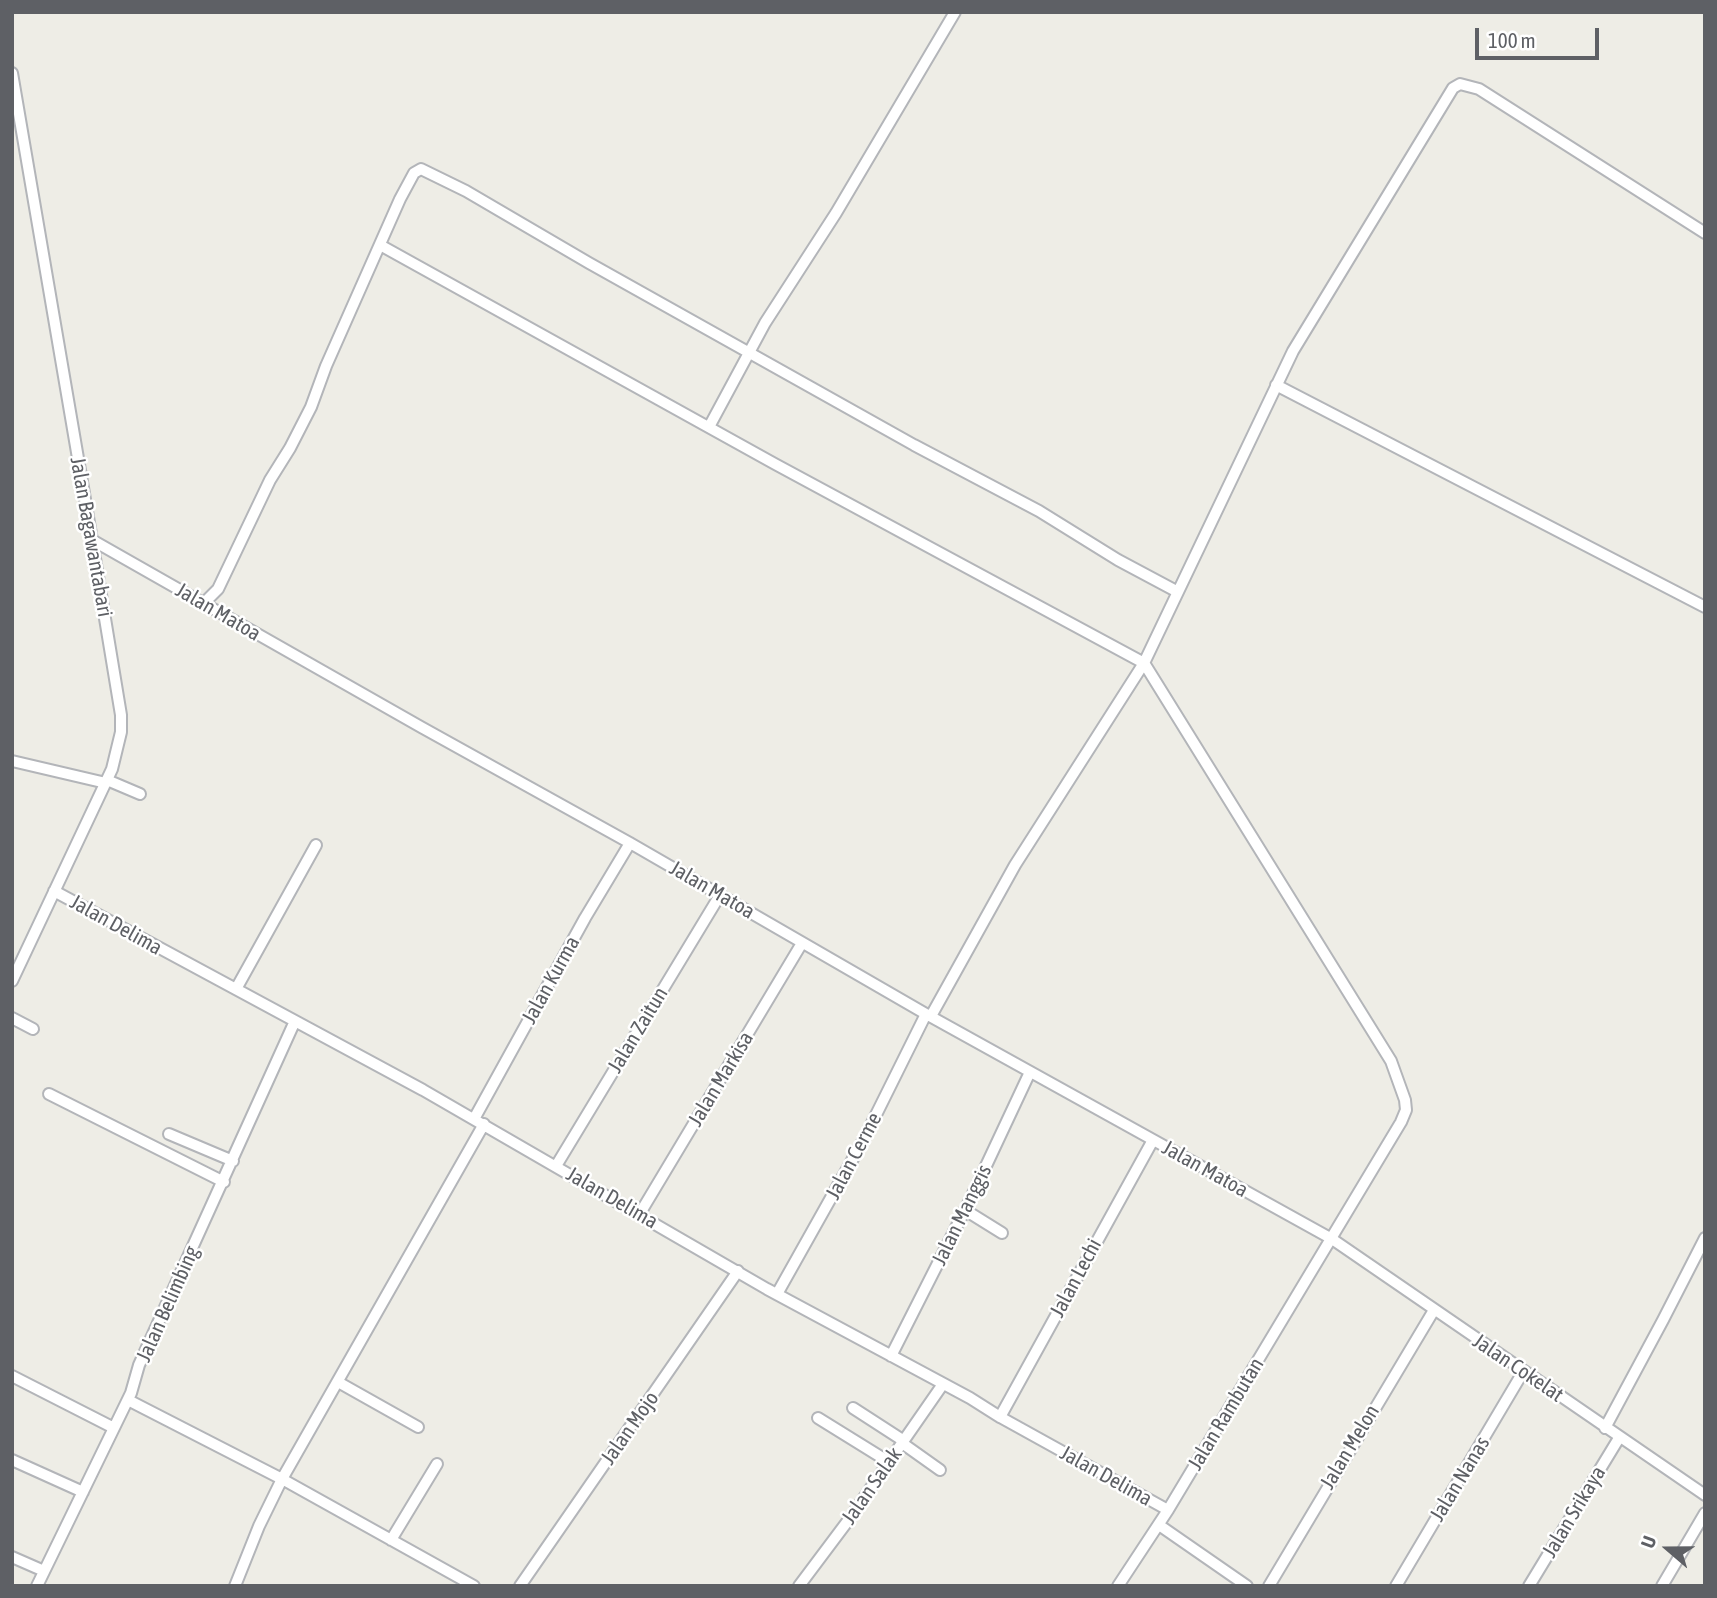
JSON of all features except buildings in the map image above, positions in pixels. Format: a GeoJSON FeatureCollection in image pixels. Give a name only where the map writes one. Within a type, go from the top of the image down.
{"type":"FeatureCollection","features":[{"type":"Feature","properties":{"kind":"street"},"geometry":{"type":"LineString","coordinates":[[709,427],[748,352],[836,213],[955,12]]}},
{"type":"Feature","properties":{"kind":"street","name":"Jalan Bagawantabari"},"geometry":{"type":"LineString","coordinates":[[12,73],[121,715],[118,751],[106,781],[12,981]]}},
{"type":"Feature","properties":{"kind":"street","name":"Jalan Cerme"},"geometry":{"type":"LineString","coordinates":[[777,1294],[864,1139],[929,1015],[1015,865],[1144,663],[1276,385],[1447,95],[1460,84],[1479,89],[1705,233]]}},
{"type":"Feature","properties":{"kind":"street"},"geometry":{"type":"LineString","coordinates":[[203,604],[218,589],[270,480],[312,407],[326,366],[380,245],[416,170],[421,169],[466,191],[915,446],[1040,511],[1118,560],[1178,592]]}},
{"type":"Feature","properties":{"kind":"street"},"geometry":{"type":"LineString","coordinates":[[380,245],[1144,663]]}},
{"type":"Feature","properties":{"kind":"street"},"geometry":{"type":"LineString","coordinates":[[1276,385],[1705,607]]}},
{"type":"Feature","properties":{"kind":"street","name":"Jalan Matoa"},"geometry":{"type":"LineString","coordinates":[[92,540],[929,1015],[1332,1240]]}},
{"type":"Feature","properties":{"kind":"street","name":"Jalan Rambutan"},"geometry":{"type":"LineString","coordinates":[[1118,1586],[1168,1510],[1332,1240],[1404,1116],[1406,1106],[1401,1084],[1391,1061],[1358,1005],[1144,663]]}},
{"type":"Feature","properties":{"kind":"street"},"geometry":{"type":"LineString","coordinates":[[12,761],[106,781],[140,793]]}},
{"type":"Feature","properties":{"kind":"street","name":"Jalan Kurma"},"geometry":{"type":"LineString","coordinates":[[235,1586],[264,1514],[282,1479],[412,1247],[584,918],[630,843]]}},
{"type":"Feature","properties":{"kind":"street"},"geometry":{"type":"LineString","coordinates":[[236,989],[316,845]]}},
{"type":"Feature","properties":{"kind":"street","name":"Jalan Delima"},"geometry":{"type":"LineString","coordinates":[[54,891],[479,1121],[777,1294],[1168,1510]]}},
{"type":"Feature","properties":{"kind":"street","name":"Jalan Zaitun"},"geometry":{"type":"LineString","coordinates":[[556,1166],[720,895]]}},
{"type":"Feature","properties":{"kind":"street","name":"Jalan Markisa"},"geometry":{"type":"LineString","coordinates":[[639,1215],[802,943]]}},
{"type":"Feature","properties":{"kind":"street"},"geometry":{"type":"LineString","coordinates":[[12,1018],[33,1030]]}},
{"type":"Feature","properties":{"kind":"street","name":"Jalan Belimbing"},"geometry":{"type":"LineString","coordinates":[[37,1586],[128,1400],[139,1365],[295,1021]]}},
{"type":"Feature","properties":{"kind":"street","name":"Jalan Manggis"},"geometry":{"type":"LineString","coordinates":[[891,1356],[965,1210],[1030,1072]]}},
{"type":"Feature","properties":{"kind":"street"},"geometry":{"type":"LineString","coordinates":[[49,1094],[224,1182]]}},
{"type":"Feature","properties":{"kind":"street"},"geometry":{"type":"LineString","coordinates":[[169,1134],[233,1161]]}},
{"type":"Feature","properties":{"kind":"street","name":"Jalan Lechi"},"geometry":{"type":"LineString","coordinates":[[1000,1417],[1153,1140]]}},
{"type":"Feature","properties":{"kind":"street"},"geometry":{"type":"LineString","coordinates":[[965,1210],[1002,1233]]}},
{"type":"Feature","properties":{"kind":"street"},"geometry":{"type":"LineString","coordinates":[[1605,1428],[1705,1238]]}},
{"type":"Feature","properties":{"kind":"street","name":"Jalan Cokelat"},"geometry":{"type":"LineString","coordinates":[[1332,1240],[1619,1438],[1704,1492]]}},
{"type":"Feature","properties":{"kind":"street","name":"Jalan Mojo"},"geometry":{"type":"LineString","coordinates":[[520,1586],[738,1271]]}},
{"type":"Feature","properties":{"kind":"street","name":"Jalan Melon"},"geometry":{"type":"LineString","coordinates":[[1269,1586],[1434,1310]]}},
{"type":"Feature","properties":{"kind":"street","name":"Jalan Nanas"},"geometry":{"type":"LineString","coordinates":[[1396,1586],[1523,1372]]}},
{"type":"Feature","properties":{"kind":"street"},"geometry":{"type":"LineString","coordinates":[[12,1376],[114,1428]]}},
{"type":"Feature","properties":{"kind":"street"},"geometry":{"type":"LineString","coordinates":[[338,1382],[418,1427]]}},
{"type":"Feature","properties":{"kind":"street","name":"Jalan Salak"},"geometry":{"type":"LineString","coordinates":[[799,1586],[943,1384]]}},
{"type":"Feature","properties":{"kind":"street"},"geometry":{"type":"LineString","coordinates":[[128,1400],[282,1479],[474,1586]]}},
{"type":"Feature","properties":{"kind":"street"},"geometry":{"type":"LineString","coordinates":[[853,1408],[940,1470]]}},
{"type":"Feature","properties":{"kind":"street"},"geometry":{"type":"LineString","coordinates":[[818,1418],[889,1462]]}},
{"type":"Feature","properties":{"kind":"street","name":"Jalan Srikaya"},"geometry":{"type":"LineString","coordinates":[[1529,1586],[1619,1438]]}},
{"type":"Feature","properties":{"kind":"street"},"geometry":{"type":"LineString","coordinates":[[12,1460],[83,1492]]}},
{"type":"Feature","properties":{"kind":"street"},"geometry":{"type":"LineString","coordinates":[[391,1540],[436,1464]]}},
{"type":"Feature","properties":{"kind":"street"},"geometry":{"type":"LineString","coordinates":[[1662,1586],[1705,1513]]}},
{"type":"Feature","properties":{"kind":"street"},"geometry":{"type":"LineString","coordinates":[[1158,1525],[1247,1586]]}},
{"type":"Feature","properties":{"kind":"street"},"geometry":{"type":"LineString","coordinates":[[12,1557],[44,1571]]}}]}
